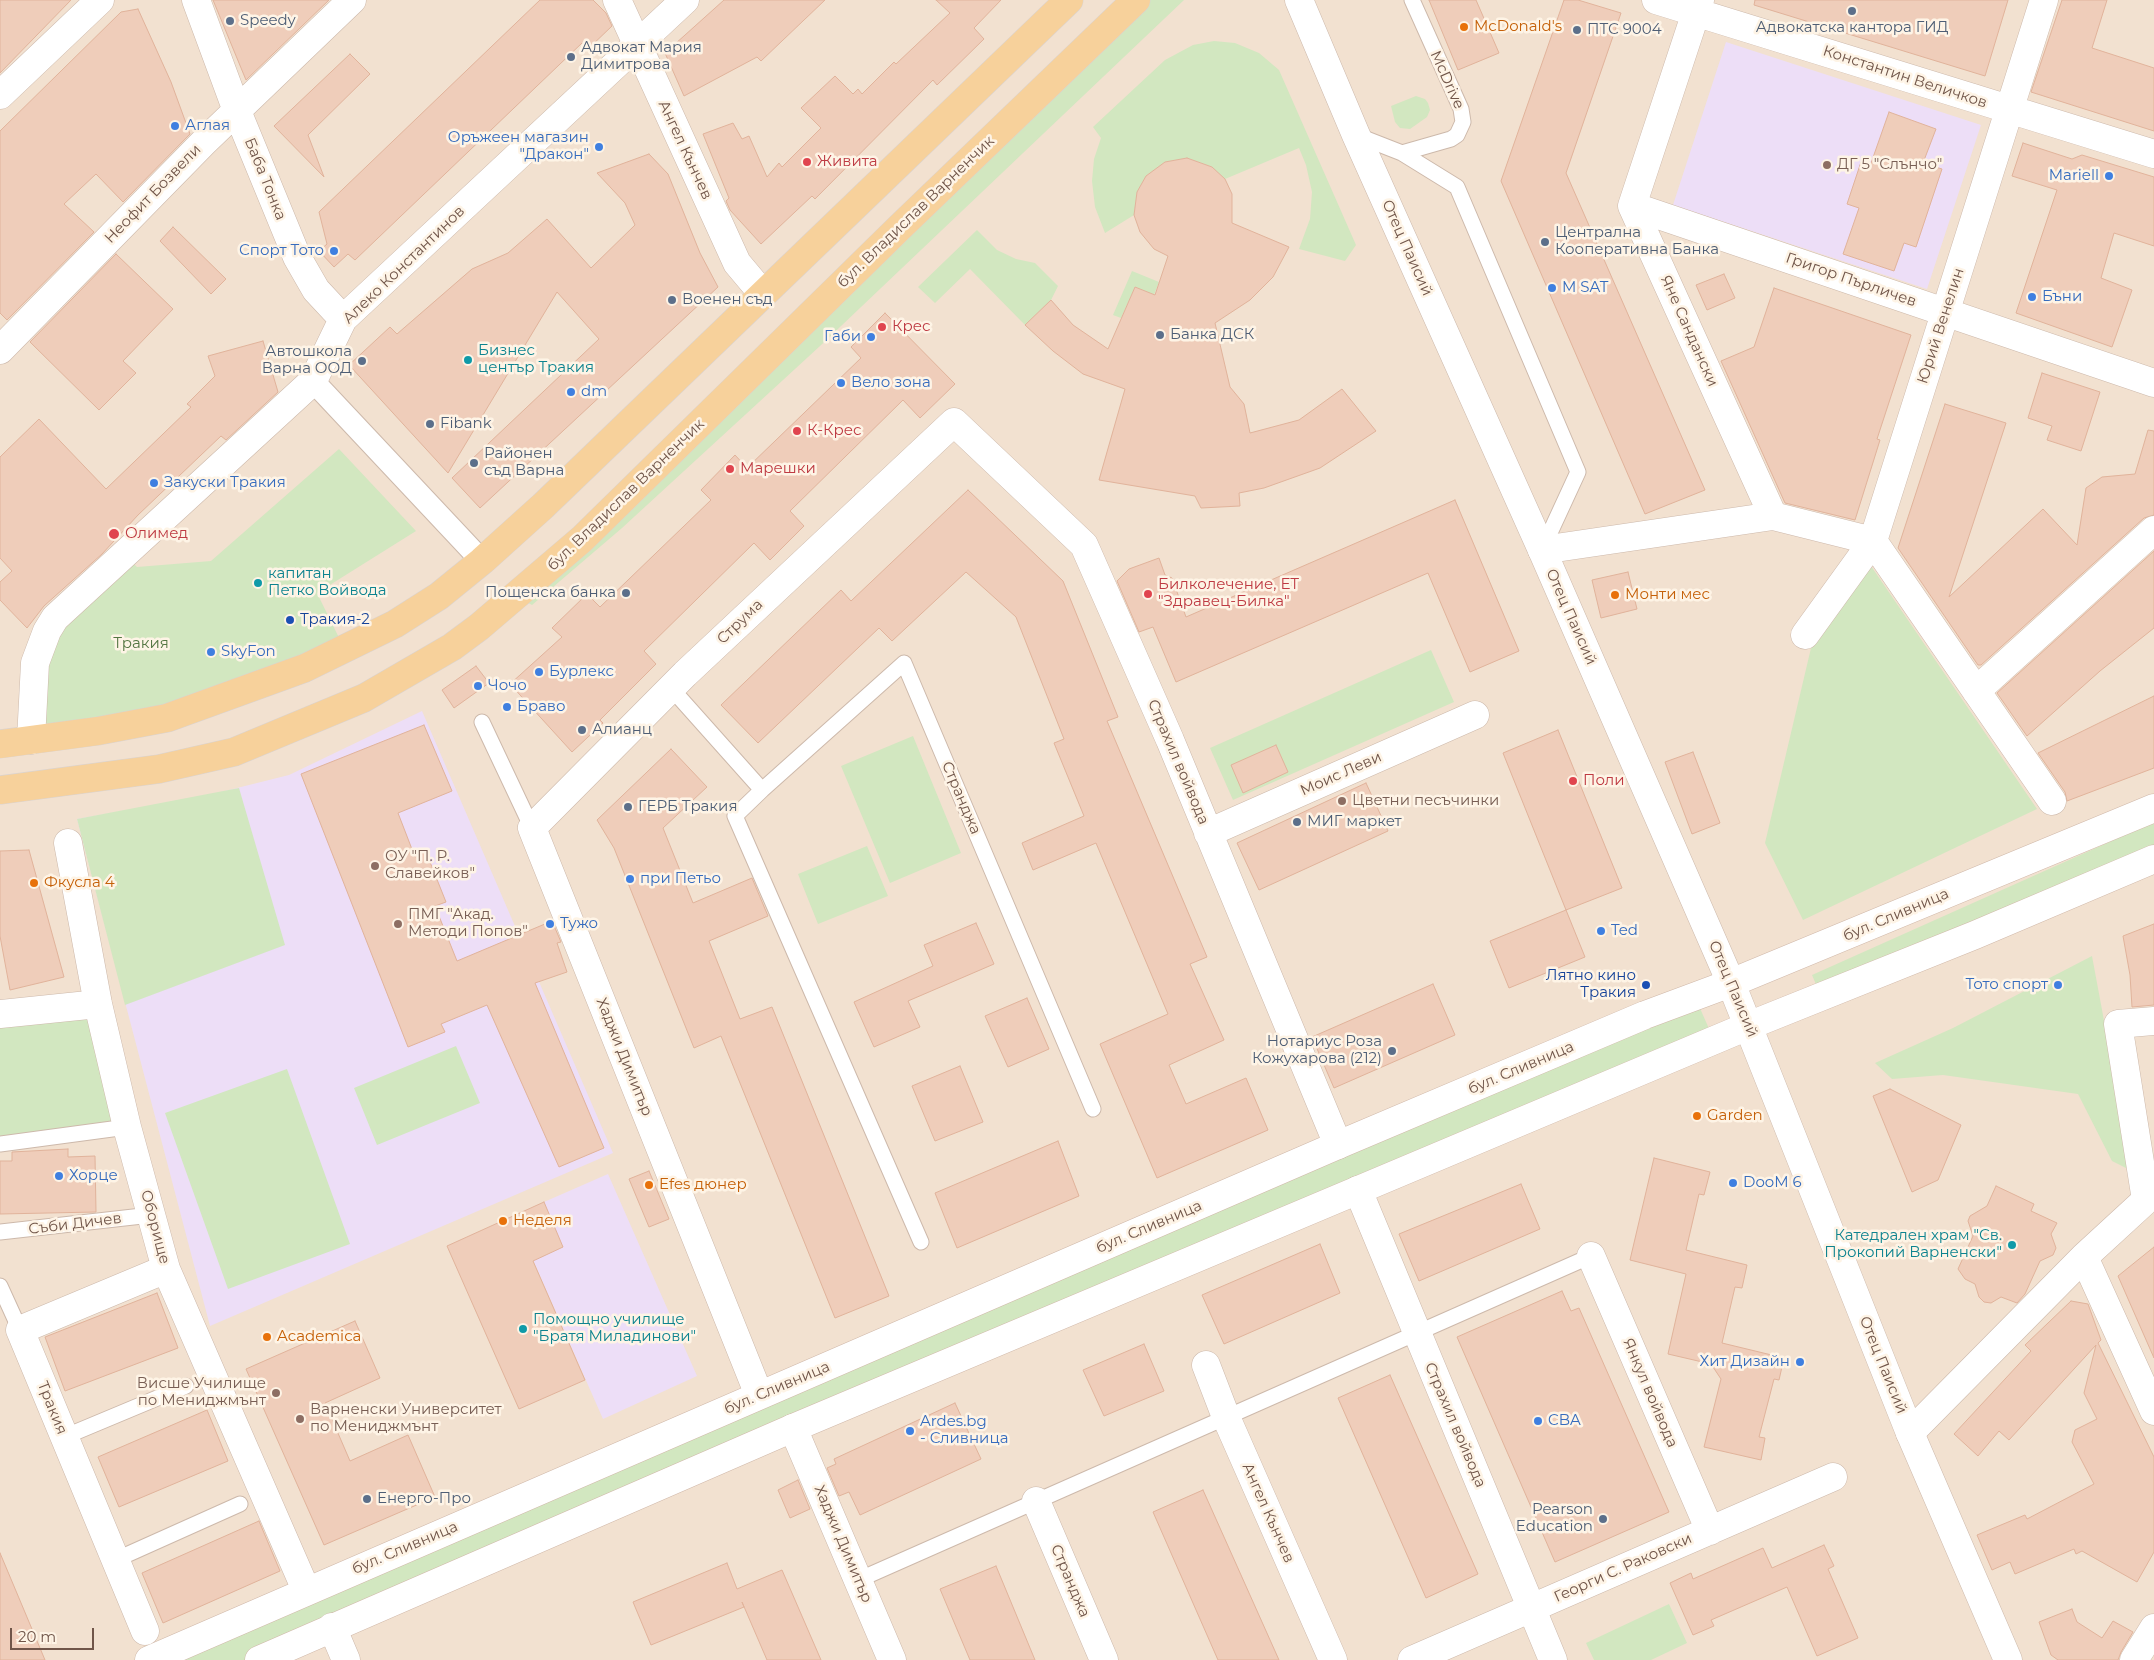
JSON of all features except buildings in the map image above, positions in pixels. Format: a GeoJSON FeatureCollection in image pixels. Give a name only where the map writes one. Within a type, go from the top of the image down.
{"type":"FeatureCollection","features":[{"type":"Feature","properties":{"kind":"main road"},"geometry":{"type":"LineString","coordinates":[[0,744],[98,732],[166,718],[305,668],[395,624],[439,596],[482,561],[543,506],[1069,0]]}},
{"type":"Feature","properties":{"kind":"main road","name":"бул. Владислав Варненчик"},"geometry":{"type":"LineString","coordinates":[[0,790],[159,769],[234,752],[364,698],[452,647],[479,627],[582,539],[939,189],[1136,0]]}},
{"type":"Feature","properties":{"kind":"street"},"geometry":{"type":"LineString","coordinates":[[0,95],[100,0]]}},
{"type":"Feature","properties":{"kind":"street","name":"Баба Тонка"},"geometry":{"type":"LineString","coordinates":[[196,0],[237,111],[297,257],[316,290],[343,319]]}},
{"type":"Feature","properties":{"kind":"street","name":"Неофит Бозвели"},"geometry":{"type":"LineString","coordinates":[[0,350],[237,111],[352,0]]}},
{"type":"Feature","properties":{"kind":"street","name":"Ангел Кънчев"},"geometry":{"type":"LineString","coordinates":[[617,0],[737,263],[764,294]]}},
{"type":"Feature","properties":{"kind":"street","name":"Алеко Константинов"},"geometry":{"type":"LineString","coordinates":[[31,740],[35,663],[47,630],[55,618],[313,381],[343,319],[686,0]]}},
{"type":"Feature","properties":{"kind":"street","name":"Отец Паисий"},"geometry":{"type":"LineString","coordinates":[[1299,0],[1356,135],[1542,550],[1731,983],[1910,1433],[2008,1660]]}},
{"type":"Feature","properties":{"kind":"street","name":"Константин Величков"},"geometry":{"type":"LineString","coordinates":[[1656,0],[1699,6],[2009,110],[2154,154]]}},
{"type":"Feature","properties":{"kind":"street","name":"Юрий Венелин"},"geometry":{"type":"LineString","coordinates":[[1805,635],[1873,541],[2044,0]]}},
{"type":"Feature","properties":{"kind":"street"},"geometry":{"type":"LineString","coordinates":[[1632,206],[1699,6]]}},
{"type":"Feature","properties":{"kind":"street","name":"Григор Пърличев"},"geometry":{"type":"LineString","coordinates":[[1632,206],[2154,382]]}},
{"type":"Feature","properties":{"kind":"street","name":"Яне Сандански"},"geometry":{"type":"LineString","coordinates":[[1632,206],[1773,516]]}},
{"type":"Feature","properties":{"kind":"street"},"geometry":{"type":"LineString","coordinates":[[313,381],[482,561]]}},
{"type":"Feature","properties":{"kind":"street","name":"Струма"},"geometry":{"type":"LineString","coordinates":[[532,828],[671,688],[831,535],[954,422]]}},
{"type":"Feature","properties":{"kind":"street","name":"Страхил войвода"},"geometry":{"type":"LineString","coordinates":[[954,422],[1084,545],[1208,833],[1338,1145]]}},
{"type":"Feature","properties":{"kind":"street","name":"Отец Паисий"},"geometry":{"type":"LineString","coordinates":[[1542,550],[1773,516],[1873,541]]}},
{"type":"Feature","properties":{"kind":"street"},"geometry":{"type":"LineString","coordinates":[[1976,690],[2154,530]]}},
{"type":"Feature","properties":{"kind":"street"},"geometry":{"type":"LineString","coordinates":[[1873,541],[2052,801]]}},
{"type":"Feature","properties":{"kind":"street","name":"Моис Леви"},"geometry":{"type":"LineString","coordinates":[[1208,833],[1475,715]]}},
{"type":"Feature","properties":{"kind":"street","name":"бул. Сливница"},"geometry":{"type":"LineString","coordinates":[[149,1660],[306,1590],[1338,1145],[1646,1015],[1731,983],[2154,808]]}},
{"type":"Feature","properties":{"kind":"street","name":"Хаджи Димитър"},"geometry":{"type":"LineString","coordinates":[[532,828],[759,1395]]}},
{"type":"Feature","properties":{"kind":"street","name":"Оборище"},"geometry":{"type":"LineString","coordinates":[[68,843],[98,1004],[127,1127],[166,1270],[306,1590]]}},
{"type":"Feature","properties":{"kind":"street"},"geometry":{"type":"LineString","coordinates":[[259,1660],[793,1428],[1748,1026],[1975,935],[2154,859]]}},
{"type":"Feature","properties":{"kind":"street"},"geometry":{"type":"LineString","coordinates":[[0,1014],[98,1004]]}},
{"type":"Feature","properties":{"kind":"street","name":"Отец Паисий"},"geometry":{"type":"LineString","coordinates":[[1910,1433],[2084,1257],[2150,1202],[2118,1024],[2154,1021]]}},
{"type":"Feature","properties":{"kind":"street","name":"Страхил войвода"},"geometry":{"type":"LineString","coordinates":[[1358,1190],[1552,1660]]}},
{"type":"Feature","properties":{"kind":"street","name":"Янкул войвода"},"geometry":{"type":"LineString","coordinates":[[1591,1256],[1710,1530]]}},
{"type":"Feature","properties":{"kind":"street"},"geometry":{"type":"LineString","coordinates":[[2084,1257],[2154,1411]]}},
{"type":"Feature","properties":{"kind":"street"},"geometry":{"type":"LineString","coordinates":[[20,1330],[166,1270]]}},
{"type":"Feature","properties":{"kind":"street","name":"Тракия"},"geometry":{"type":"LineString","coordinates":[[20,1330],[144,1631]]}},
{"type":"Feature","properties":{"kind":"street","name":"Ангел Кънчев"},"geometry":{"type":"LineString","coordinates":[[1206,1365],[1226,1417],[1333,1660]]}},
{"type":"Feature","properties":{"kind":"street","name":"Хаджи Димитър"},"geometry":{"type":"LineString","coordinates":[[793,1428],[892,1660]]}},
{"type":"Feature","properties":{"kind":"street","name":"Георги С. Раковски"},"geometry":{"type":"LineString","coordinates":[[1412,1660],[1833,1477]]}},
{"type":"Feature","properties":{"kind":"street","name":"Странджа"},"geometry":{"type":"LineString","coordinates":[[1036,1501],[1104,1660]]}},
{"type":"Feature","properties":{"kind":"street"},"geometry":{"type":"LineString","coordinates":[[332,1627],[346,1660]]}},
{"type":"Feature","properties":{"kind":"street"},"geometry":{"type":"LineString","coordinates":[[2134,1660],[2154,1628]]}},
{"type":"Feature","properties":{"kind":"lane","name":"McDrive"},"geometry":{"type":"LineString","coordinates":[[1402,153],[1451,139],[1456,135],[1463,122],[1461,109],[1412,0]]}},
{"type":"Feature","properties":{"kind":"lane"},"geometry":{"type":"LineString","coordinates":[[1356,135],[1402,153],[1458,187],[1578,472],[1542,550]]}},
{"type":"Feature","properties":{"kind":"lane","name":"Странджа"},"geometry":{"type":"LineString","coordinates":[[921,1242],[734,816],[904,663],[1092,1110]]}},
{"type":"Feature","properties":{"kind":"lane"},"geometry":{"type":"LineString","coordinates":[[671,688],[762,790]]}},
{"type":"Feature","properties":{"kind":"lane","name":"Хаджи Димитър"},"geometry":{"type":"LineString","coordinates":[[482,722],[532,828]]}},
{"type":"Feature","properties":{"kind":"lane"},"geometry":{"type":"LineString","coordinates":[[0,1144],[127,1127]]}},
{"type":"Feature","properties":{"kind":"lane","name":"Съби Дичев"},"geometry":{"type":"LineString","coordinates":[[0,1232],[151,1215]]}},
{"type":"Feature","properties":{"kind":"lane"},"geometry":{"type":"LineString","coordinates":[[858,1580],[1591,1256]]}},
{"type":"Feature","properties":{"kind":"lane"},"geometry":{"type":"LineString","coordinates":[[0,1286],[20,1330]]}},
{"type":"Feature","properties":{"kind":"lane"},"geometry":{"type":"LineString","coordinates":[[64,1437],[186,1386]]}},
{"type":"Feature","properties":{"kind":"lane"},"geometry":{"type":"LineString","coordinates":[[115,1560],[240,1504]]}},
{"type":"Feature","properties":{"kind":"shaded area"},"geometry":{"type":"Polygon","coordinates":[[[0,0],[2154,0],[2154,1660],[0,1660],[0,0]]]}},
{"type":"Feature","properties":{"kind":"shaded area","name":"ДГ 5 \"Слънчо\""},"geometry":{"type":"Polygon","coordinates":[[[1726,42],[1981,125],[1927,289],[1673,205],[1726,42]]]}},
{"type":"Feature","properties":{"kind":"shaded area"},"geometry":{"type":"Polygon","coordinates":[[[422,711],[613,1153],[210,1326],[77,819],[197,798],[289,775],[422,711]]]}},
{"type":"Feature","properties":{"kind":"shaded area"},"geometry":{"type":"Polygon","coordinates":[[[608,1174],[697,1376],[603,1419],[533,1260],[563,1247],[544,1202],[608,1174]]]}},
{"type":"Feature","properties":{"kind":"green space"},"geometry":{"type":"Polygon","coordinates":[[[1149,0],[1184,0],[820,346],[622,528],[532,605],[525,601],[1149,0]]]}},
{"type":"Feature","properties":{"kind":"green space"},"geometry":{"type":"Polygon","coordinates":[[[1214,41],[1235,43],[1259,53],[1279,70],[1356,245],[1345,261],[1299,249],[1310,219],[1312,192],[1306,165],[1299,148],[1225,179],[1212,167],[1187,158],[1165,162],[1146,176],[1137,192],[1134,215],[1105,233],[1095,207],[1092,181],[1094,159],[1101,138],[1093,127],[1165,60],[1193,45],[1214,41]]]}},
{"type":"Feature","properties":{"kind":"green space"},"geometry":{"type":"Polygon","coordinates":[[[1416,96],[1425,99],[1428,103],[1430,110],[1427,117],[1410,129],[1400,128],[1395,122],[1391,106],[1416,96]]]}},
{"type":"Feature","properties":{"kind":"green space"},"geometry":{"type":"Polygon","coordinates":[[[977,230],[997,250],[1016,259],[1035,263],[1058,286],[1051,300],[1025,325],[970,269],[935,303],[918,287],[977,230]]]}},
{"type":"Feature","properties":{"kind":"green space"},"geometry":{"type":"Polygon","coordinates":[[[1132,271],[1159,282],[1154,295],[1135,287],[1121,318],[1113,315],[1132,271]]]}},
{"type":"Feature","properties":{"kind":"green space","name":"Тракия"},"geometry":{"type":"Polygon","coordinates":[[[339,449],[416,531],[317,593],[345,650],[305,668],[31,740],[35,663],[124,554],[137,567],[211,561],[339,449]]]}},
{"type":"Feature","properties":{"kind":"green space"},"geometry":{"type":"Polygon","coordinates":[[[1871,566],[2037,809],[1803,920],[1765,843],[1811,648],[1871,566]]]}},
{"type":"Feature","properties":{"kind":"green space"},"geometry":{"type":"Polygon","coordinates":[[[1431,650],[1454,702],[1233,800],[1210,748],[1431,650]]]}},
{"type":"Feature","properties":{"kind":"green space"},"geometry":{"type":"Polygon","coordinates":[[[913,736],[961,853],[890,883],[841,766],[913,736]]]}},
{"type":"Feature","properties":{"kind":"green space"},"geometry":{"type":"Polygon","coordinates":[[[239,788],[285,945],[125,1005],[77,819],[239,788]]]}},
{"type":"Feature","properties":{"kind":"green space"},"geometry":{"type":"Polygon","coordinates":[[[2154,822],[2154,847],[1821,996],[1812,975],[2154,822]]]}},
{"type":"Feature","properties":{"kind":"green space"},"geometry":{"type":"Polygon","coordinates":[[[867,846],[888,896],[818,924],[798,874],[867,846]]]}},
{"type":"Feature","properties":{"kind":"green space"},"geometry":{"type":"Polygon","coordinates":[[[2092,956],[2132,1171],[2112,1161],[2078,1094],[1943,1075],[1892,1079],[1875,1063],[1953,1028],[2092,956]]]}},
{"type":"Feature","properties":{"kind":"green space"},"geometry":{"type":"Polygon","coordinates":[[[1695,997],[1714,1040],[267,1660],[151,1660],[1695,997]]]}},
{"type":"Feature","properties":{"kind":"green space"},"geometry":{"type":"Polygon","coordinates":[[[98,1004],[127,1127],[0,1144],[0,1014],[98,1004]]]}},
{"type":"Feature","properties":{"kind":"green space"},"geometry":{"type":"Polygon","coordinates":[[[456,1046],[480,1103],[377,1145],[354,1088],[456,1046]]]}},
{"type":"Feature","properties":{"kind":"green space"},"geometry":{"type":"Polygon","coordinates":[[[287,1069],[350,1244],[228,1289],[165,1113],[287,1069]]]}},
{"type":"Feature","properties":{"kind":"green space"},"geometry":{"type":"Polygon","coordinates":[[[1669,1604],[1687,1643],[1651,1660],[1594,1660],[1586,1643],[1669,1604]]]}},
{"type":"Feature","properties":{"kind":"place","name":"Адвокатска кантора ГИД"},"geometry":{"type":"Point","coordinates":[1852,11]}},
{"type":"Feature","properties":{"kind":"place","name":"Speedy"},"geometry":{"type":"Point","coordinates":[230,21]}},
{"type":"Feature","properties":{"kind":"place","name":"McDonald's"},"geometry":{"type":"Point","coordinates":[1464,27]}},
{"type":"Feature","properties":{"kind":"place","name":"ПТС 9004"},"geometry":{"type":"Point","coordinates":[1577,30]}},
{"type":"Feature","properties":{"kind":"place","name":"Адвокат Мария Димитрова"},"geometry":{"type":"Point","coordinates":[571,57]}},
{"type":"Feature","properties":{"kind":"place","name":"Аглая"},"geometry":{"type":"Point","coordinates":[175,126]}},
{"type":"Feature","properties":{"kind":"place","name":"Оръжеен магазин \"Дракон\""},"geometry":{"type":"Point","coordinates":[599,147]}},
{"type":"Feature","properties":{"kind":"place","name":"Живита"},"geometry":{"type":"Point","coordinates":[807,162]}},
{"type":"Feature","properties":{"kind":"place","name":"ДГ 5 \"Слънчо\""},"geometry":{"type":"Point","coordinates":[1827,165]}},
{"type":"Feature","properties":{"kind":"place","name":"Mariell"},"geometry":{"type":"Point","coordinates":[2109,176]}},
{"type":"Feature","properties":{"kind":"place","name":"Централна Кооперативна Банка"},"geometry":{"type":"Point","coordinates":[1545,242]}},
{"type":"Feature","properties":{"kind":"place","name":"Спорт Тото"},"geometry":{"type":"Point","coordinates":[334,251]}},
{"type":"Feature","properties":{"kind":"place","name":"M SAT"},"geometry":{"type":"Point","coordinates":[1552,288]}},
{"type":"Feature","properties":{"kind":"place","name":"Бъни"},"geometry":{"type":"Point","coordinates":[2032,297]}},
{"type":"Feature","properties":{"kind":"place","name":"Военен съд"},"geometry":{"type":"Point","coordinates":[672,300]}},
{"type":"Feature","properties":{"kind":"place","name":"Крес"},"geometry":{"type":"Point","coordinates":[882,327]}},
{"type":"Feature","properties":{"kind":"place","name":"Банка ДСК"},"geometry":{"type":"Point","coordinates":[1160,335]}},
{"type":"Feature","properties":{"kind":"place","name":"Габи"},"geometry":{"type":"Point","coordinates":[871,337]}},
{"type":"Feature","properties":{"kind":"place","name":"Бизнес център Тракия"},"geometry":{"type":"Point","coordinates":[468,360]}},
{"type":"Feature","properties":{"kind":"place","name":"Автошкола Варна ООД"},"geometry":{"type":"Point","coordinates":[362,361]}},
{"type":"Feature","properties":{"kind":"place","name":"Вело зона"},"geometry":{"type":"Point","coordinates":[841,383]}},
{"type":"Feature","properties":{"kind":"place","name":"dm"},"geometry":{"type":"Point","coordinates":[571,392]}},
{"type":"Feature","properties":{"kind":"place","name":"Fibank"},"geometry":{"type":"Point","coordinates":[430,424]}},
{"type":"Feature","properties":{"kind":"place","name":"К-Крес"},"geometry":{"type":"Point","coordinates":[797,431]}},
{"type":"Feature","properties":{"kind":"place","name":"Районен съд Варна"},"geometry":{"type":"Point","coordinates":[474,463]}},
{"type":"Feature","properties":{"kind":"place","name":"Марешки"},"geometry":{"type":"Point","coordinates":[730,469]}},
{"type":"Feature","properties":{"kind":"place","name":"Закуски Тракия"},"geometry":{"type":"Point","coordinates":[154,483]}},
{"type":"Feature","properties":{"kind":"place","name":"Олимед"},"geometry":{"type":"Point","coordinates":[114,534]}},
{"type":"Feature","properties":{"kind":"place","name":"капитан Петко Войвода"},"geometry":{"type":"Point","coordinates":[258,583]}},
{"type":"Feature","properties":{"kind":"place","name":"Пощенска банка"},"geometry":{"type":"Point","coordinates":[626,593]}},
{"type":"Feature","properties":{"kind":"place","name":"Билколечение, ЕТ \"Здравец-Билка\""},"geometry":{"type":"Point","coordinates":[1148,594]}},
{"type":"Feature","properties":{"kind":"place","name":"Монти мес"},"geometry":{"type":"Point","coordinates":[1615,595]}},
{"type":"Feature","properties":{"kind":"place","name":"Тракия-2"},"geometry":{"type":"Point","coordinates":[290,620]}},
{"type":"Feature","properties":{"kind":"place","name":"SkyFon"},"geometry":{"type":"Point","coordinates":[211,652]}},
{"type":"Feature","properties":{"kind":"place","name":"Бурлекс"},"geometry":{"type":"Point","coordinates":[539,672]}},
{"type":"Feature","properties":{"kind":"place","name":"Чочо"},"geometry":{"type":"Point","coordinates":[478,686]}},
{"type":"Feature","properties":{"kind":"place","name":"Браво"},"geometry":{"type":"Point","coordinates":[507,707]}},
{"type":"Feature","properties":{"kind":"place","name":"Алианц"},"geometry":{"type":"Point","coordinates":[582,730]}},
{"type":"Feature","properties":{"kind":"place","name":"Поли"},"geometry":{"type":"Point","coordinates":[1573,781]}},
{"type":"Feature","properties":{"kind":"place","name":"Цветни песъчинки"},"geometry":{"type":"Point","coordinates":[1342,801]}},
{"type":"Feature","properties":{"kind":"place","name":"ГЕРБ Тракия"},"geometry":{"type":"Point","coordinates":[628,807]}},
{"type":"Feature","properties":{"kind":"place","name":"МИГ маркет"},"geometry":{"type":"Point","coordinates":[1297,822]}},
{"type":"Feature","properties":{"kind":"place","name":"ОУ \"П. Р. Славейков\""},"geometry":{"type":"Point","coordinates":[375,866]}},
{"type":"Feature","properties":{"kind":"place","name":"при Петьо"},"geometry":{"type":"Point","coordinates":[630,879]}},
{"type":"Feature","properties":{"kind":"place","name":"Фкусла 4"},"geometry":{"type":"Point","coordinates":[34,883]}},
{"type":"Feature","properties":{"kind":"place","name":"ПМГ \"Акад. Методи Попов\""},"geometry":{"type":"Point","coordinates":[398,924]}},
{"type":"Feature","properties":{"kind":"place","name":"Тужо"},"geometry":{"type":"Point","coordinates":[550,924]}},
{"type":"Feature","properties":{"kind":"place","name":"Ted"},"geometry":{"type":"Point","coordinates":[1601,931]}},
{"type":"Feature","properties":{"kind":"place","name":"Лятно кино Тракия"},"geometry":{"type":"Point","coordinates":[1646,985]}},
{"type":"Feature","properties":{"kind":"place","name":"Тото спорт"},"geometry":{"type":"Point","coordinates":[2058,985]}},
{"type":"Feature","properties":{"kind":"place","name":"Нотариус Роза Кожухарова (212)"},"geometry":{"type":"Point","coordinates":[1392,1051]}},
{"type":"Feature","properties":{"kind":"place","name":"Garden"},"geometry":{"type":"Point","coordinates":[1697,1116]}},
{"type":"Feature","properties":{"kind":"place","name":"Хорце"},"geometry":{"type":"Point","coordinates":[59,1176]}},
{"type":"Feature","properties":{"kind":"place","name":"DooM 6"},"geometry":{"type":"Point","coordinates":[1733,1183]}},
{"type":"Feature","properties":{"kind":"place","name":"Efes дюнер"},"geometry":{"type":"Point","coordinates":[649,1185]}},
{"type":"Feature","properties":{"kind":"place","name":"Неделя"},"geometry":{"type":"Point","coordinates":[503,1221]}},
{"type":"Feature","properties":{"kind":"place","name":"Катедрален храм \"Св. Прокопий Варненски\""},"geometry":{"type":"Point","coordinates":[2012,1245]}},
{"type":"Feature","properties":{"kind":"place","name":"Помощно училище \"Братя Миладинови\""},"geometry":{"type":"Point","coordinates":[523,1329]}},
{"type":"Feature","properties":{"kind":"place","name":"Academica"},"geometry":{"type":"Point","coordinates":[267,1337]}},
{"type":"Feature","properties":{"kind":"place","name":"Хит Дизайн"},"geometry":{"type":"Point","coordinates":[1800,1362]}},
{"type":"Feature","properties":{"kind":"place","name":"Висше Училище по Мениджмънт"},"geometry":{"type":"Point","coordinates":[276,1393]}},
{"type":"Feature","properties":{"kind":"place","name":"Варненски Университет по Мениджмънт"},"geometry":{"type":"Point","coordinates":[300,1419]}},
{"type":"Feature","properties":{"kind":"place","name":"CBA"},"geometry":{"type":"Point","coordinates":[1538,1421]}},
{"type":"Feature","properties":{"kind":"place","name":"Ardes.bg - Сливница"},"geometry":{"type":"Point","coordinates":[910,1431]}},
{"type":"Feature","properties":{"kind":"place","name":"Енерго-Про"},"geometry":{"type":"Point","coordinates":[367,1499]}},
{"type":"Feature","properties":{"kind":"place","name":"Pearson Education"},"geometry":{"type":"Point","coordinates":[1603,1519]}}]}
